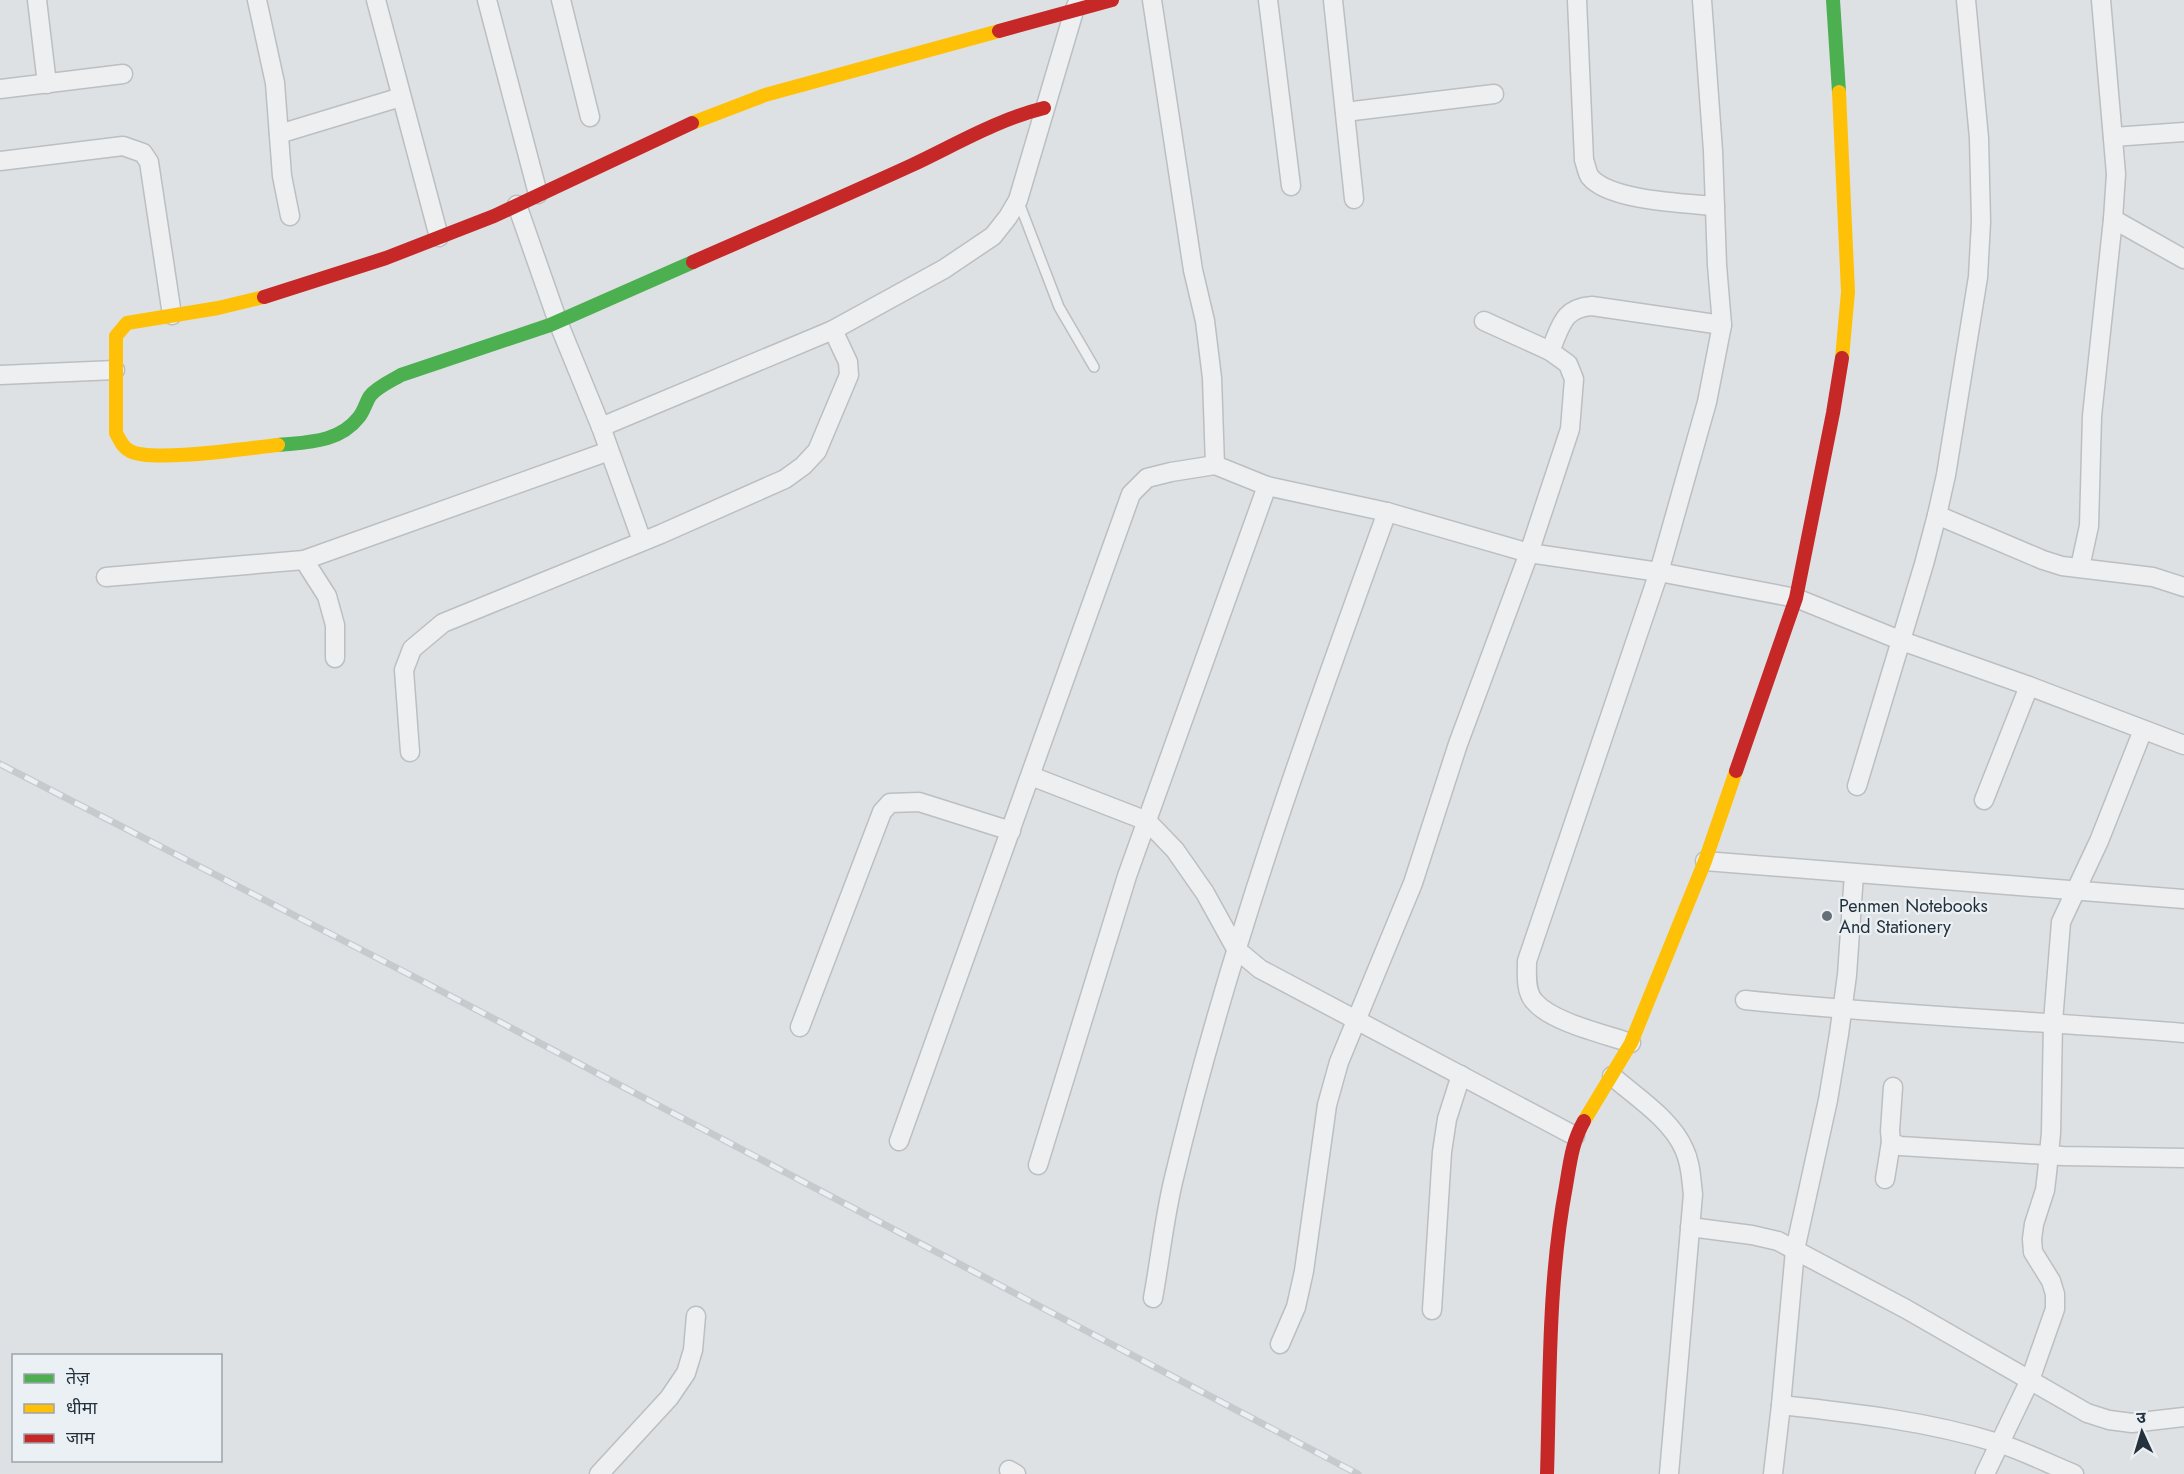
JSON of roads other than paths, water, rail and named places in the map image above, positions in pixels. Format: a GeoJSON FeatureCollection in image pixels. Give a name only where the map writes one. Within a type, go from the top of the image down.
{"type":"FeatureCollection","features":[{"type":"Feature","properties":{"kind":"street"},"geometry":{"type":"LineString","coordinates":[[38,0],[47,84]]}},
{"type":"Feature","properties":{"kind":"street"},"geometry":{"type":"LineString","coordinates":[[257,0],[275,83],[284,194],[290,216]]}},
{"type":"Feature","properties":{"kind":"street"},"geometry":{"type":"LineString","coordinates":[[376,0],[439,237]]}},
{"type":"Feature","properties":{"kind":"street"},"geometry":{"type":"LineString","coordinates":[[487,0],[538,194]]}},
{"type":"Feature","properties":{"kind":"street"},"geometry":{"type":"LineString","coordinates":[[561,0],[590,117]]}},
{"type":"Feature","properties":{"kind":"street"},"geometry":{"type":"LineString","coordinates":[[1044,108],[1017,115],[984,129],[835,200],[558,322],[401,375],[371,395],[359,417],[343,432],[325,440],[164,456],[131,452],[122,445],[116,433],[116,336],[127,323],[218,308],[278,294],[386,258],[439,237],[517,205],[695,122],[765,95],[1077,5],[1112,0]]}},
{"type":"Feature","properties":{"kind":"street"},"geometry":{"type":"LineString","coordinates":[[1152,0],[1193,270],[1205,321],[1212,378],[1215,465]]}},
{"type":"Feature","properties":{"kind":"street"},"geometry":{"type":"LineString","coordinates":[[1268,0],[1291,186]]}},
{"type":"Feature","properties":{"kind":"street"},"geometry":{"type":"LineString","coordinates":[[1334,0],[1354,200]]}},
{"type":"Feature","properties":{"kind":"street"},"geometry":{"type":"LineString","coordinates":[[1577,0],[1584,160],[1590,177],[1605,187],[1625,195],[1715,206]]}},
{"type":"Feature","properties":{"kind":"street"},"geometry":{"type":"LineString","coordinates":[[1631,1043],[1551,1016],[1532,1000],[1526,978],[1527,961],[1659,572],[1707,402],[1722,325],[1702,0]]}},
{"type":"Feature","properties":{"kind":"street"},"geometry":{"type":"LineString","coordinates":[[1547,1474],[1554,1271],[1561,1211],[1575,1136],[1631,1043],[1705,861],[1796,598],[1833,413],[1845,342],[1848,292],[1833,0]]}},
{"type":"Feature","properties":{"kind":"street"},"geometry":{"type":"LineString","coordinates":[[1857,786],[1902,642],[1937,515],[1946,475],[1978,278],[1981,222],[1979,138],[1966,0]]}},
{"type":"Feature","properties":{"kind":"street"},"geometry":{"type":"LineString","coordinates":[[2080,567],[2089,526],[2092,416],[2116,174],[2101,0]]}},
{"type":"Feature","properties":{"kind":"street"},"geometry":{"type":"LineString","coordinates":[[601,427],[833,330],[944,269],[993,236],[1018,200],[1077,5]]}},
{"type":"Feature","properties":{"kind":"street"},"geometry":{"type":"LineString","coordinates":[[0,89],[123,74]]}},
{"type":"Feature","properties":{"kind":"street"},"geometry":{"type":"LineString","coordinates":[[1345,112],[1494,94]]}},
{"type":"Feature","properties":{"kind":"street"},"geometry":{"type":"LineString","coordinates":[[279,135],[401,97]]}},
{"type":"Feature","properties":{"kind":"street"},"geometry":{"type":"LineString","coordinates":[[2113,137],[2184,132]]}},
{"type":"Feature","properties":{"kind":"street"},"geometry":{"type":"LineString","coordinates":[[0,161],[123,146],[143,153],[149,162],[172,315]]}},
{"type":"Feature","properties":{"kind":"street"},"geometry":{"type":"LineString","coordinates":[[517,205],[558,322],[601,427],[642,541]]}},
{"type":"Feature","properties":{"kind":"street"},"geometry":{"type":"LineString","coordinates":[[2114,210],[2184,259]]}},
{"type":"Feature","properties":{"kind":"street"},"geometry":{"type":"LineString","coordinates":[[1550,351],[1566,316],[1581,306],[1722,325]]}},
{"type":"Feature","properties":{"kind":"street"},"geometry":{"type":"LineString","coordinates":[[1280,1344],[1296,1307],[1304,1271],[1327,1105],[1339,1062],[1413,883],[1462,733],[1529,553],[1570,429],[1574,379],[1568,364],[1550,351],[1484,321]]}},
{"type":"Feature","properties":{"kind":"street"},"geometry":{"type":"LineString","coordinates":[[410,752],[404,670],[412,649],[443,624],[662,534],[785,479],[803,466],[817,451],[849,375],[848,362],[833,330]]}},
{"type":"Feature","properties":{"kind":"street"},"geometry":{"type":"LineString","coordinates":[[0,375],[115,370]]}},
{"type":"Feature","properties":{"kind":"street"},"geometry":{"type":"LineString","coordinates":[[106,578],[304,560],[609,451]]}},
{"type":"Feature","properties":{"kind":"street"},"geometry":{"type":"LineString","coordinates":[[899,1141],[1131,494],[1147,478],[1171,471],[1215,465],[1267,486],[1387,512],[1529,553],[1659,572],[1796,598],[1902,642],[2029,686],[2184,745]]}},
{"type":"Feature","properties":{"kind":"street"},"geometry":{"type":"LineString","coordinates":[[1038,1165],[1127,876],[1267,486]]}},
{"type":"Feature","properties":{"kind":"street"},"geometry":{"type":"LineString","coordinates":[[1153,1298],[1172,1184],[1200,1072],[1236,949],[1259,873],[1387,512]]}},
{"type":"Feature","properties":{"kind":"street"},"geometry":{"type":"LineString","coordinates":[[1937,515],[2062,566],[2153,577],[2184,587]]}},
{"type":"Feature","properties":{"kind":"street"},"geometry":{"type":"LineString","coordinates":[[304,560],[327,596],[335,625],[335,658]]}},
{"type":"Feature","properties":{"kind":"street"},"geometry":{"type":"LineString","coordinates":[[1984,800],[2029,686]]}},
{"type":"Feature","properties":{"kind":"street"},"geometry":{"type":"LineString","coordinates":[[1988,1472],[1999,1443],[2030,1380],[2055,1309],[2055,1294],[2051,1281],[2033,1252],[2032,1239],[2034,1224],[2045,1190],[2049,1155],[2052,1022],[2061,922],[2099,841],[2143,730]]}},
{"type":"Feature","properties":{"kind":"street"},"geometry":{"type":"LineString","coordinates":[[1031,776],[1147,822],[1175,850],[1205,893],[1236,949],[1260,969],[1575,1136]]}},
{"type":"Feature","properties":{"kind":"street"},"geometry":{"type":"LineString","coordinates":[[801,1027],[882,812],[890,803],[919,802],[1011,831]]}},
{"type":"Feature","properties":{"kind":"street"},"geometry":{"type":"LineString","coordinates":[[1705,861],[2184,899]]}},
{"type":"Feature","properties":{"kind":"street"},"geometry":{"type":"LineString","coordinates":[[1773,1474],[1795,1250],[1828,1101],[1842,1010],[1854,874]]}},
{"type":"Feature","properties":{"kind":"street"},"geometry":{"type":"LineString","coordinates":[[1745,1000],[1842,1010],[2052,1022],[2184,1033]]}},
{"type":"Feature","properties":{"kind":"street"},"geometry":{"type":"LineString","coordinates":[[1432,1310],[1446,1119],[1461,1075]]}},
{"type":"Feature","properties":{"kind":"street"},"geometry":{"type":"LineString","coordinates":[[1612,1076],[1667,1124],[1684,1148],[1690,1167],[1693,1194],[1669,1474]]}},
{"type":"Feature","properties":{"kind":"street"},"geometry":{"type":"LineString","coordinates":[[1885,1179],[1891,1142],[1893,1088]]}},
{"type":"Feature","properties":{"kind":"street"},"geometry":{"type":"LineString","coordinates":[[1891,1142],[1900,1146],[2049,1155],[2184,1158]]}},
{"type":"Feature","properties":{"kind":"street"},"geometry":{"type":"LineString","coordinates":[[1690,1227],[1752,1235],[1778,1241],[1906,1309],[2088,1413],[2109,1420],[2132,1423],[2184,1418]]}},
{"type":"Feature","properties":{"kind":"street"},"geometry":{"type":"LineString","coordinates":[[599,1474],[669,1398],[686,1373],[693,1350],[696,1316]]}},
{"type":"Feature","properties":{"kind":"street"},"geometry":{"type":"LineString","coordinates":[[1781,1405],[1882,1417],[1941,1427],[1999,1443],[2074,1474]]}},
{"type":"Feature","properties":{"kind":"lane"},"geometry":{"type":"LineString","coordinates":[[1018,200],[1059,307],[1094,367]]}},
{"type":"Feature","properties":{"kind":"railway"},"geometry":{"type":"LineString","coordinates":[[0,764],[424,982],[1358,1474]]}},
{"type":"Feature","properties":{"kind":"place","name":"Penmen Notebooks And Stationery"},"geometry":{"type":"Point","coordinates":[1827,916]}}]}
